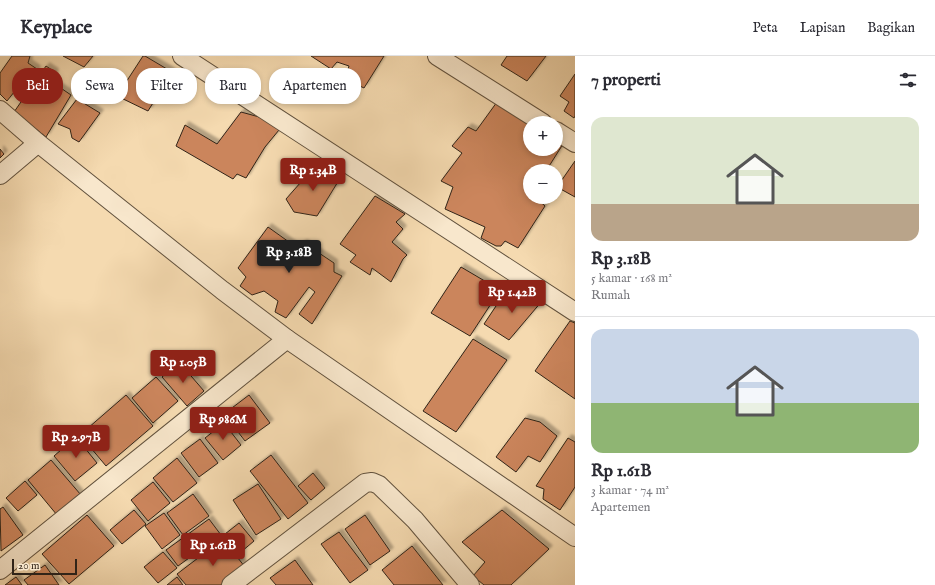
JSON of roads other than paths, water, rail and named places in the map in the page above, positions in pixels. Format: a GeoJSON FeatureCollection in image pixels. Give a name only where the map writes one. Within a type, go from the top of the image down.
{"type":"FeatureCollection","features":[{"type":"Feature","properties":{"kind":"street"},"geometry":{"type":"LineString","coordinates":[[182,56],[575,312]]}},
{"type":"Feature","properties":{"kind":"street"},"geometry":{"type":"LineString","coordinates":[[437,56],[532,116]]}},
{"type":"Feature","properties":{"kind":"street"},"geometry":{"type":"LineString","coordinates":[[0,110],[38,143],[222,290],[287,339],[575,537]]}},
{"type":"Feature","properties":{"kind":"street"},"geometry":{"type":"LineString","coordinates":[[563,135],[575,143]]}},
{"type":"Feature","properties":{"kind":"street"},"geometry":{"type":"LineString","coordinates":[[0,175],[38,143]]}},
{"type":"Feature","properties":{"kind":"street"},"geometry":{"type":"LineString","coordinates":[[0,570],[287,339]]}},
{"type":"Feature","properties":{"kind":"street"},"geometry":{"type":"LineString","coordinates":[[231,585],[365,483],[372,482],[379,485],[415,520],[470,585]]}}]}
